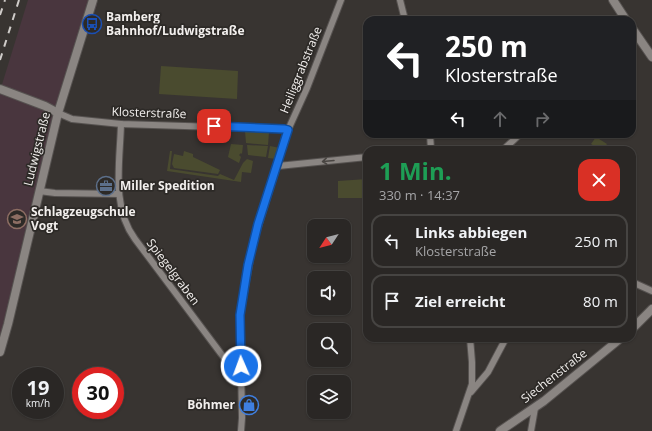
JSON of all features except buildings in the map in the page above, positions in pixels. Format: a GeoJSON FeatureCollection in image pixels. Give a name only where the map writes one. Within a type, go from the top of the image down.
{"type":"FeatureCollection","features":[{"type":"Feature","properties":{"kind":"street","name":"Ludwigstraße"},"geometry":{"type":"LineString","coordinates":[[0,352],[58,113],[92,0]]}},
{"type":"Feature","properties":{"kind":"street","name":"Heiliggrabstraße"},"geometry":{"type":"LineString","coordinates":[[241,431],[240,315],[247,272],[258,224],[278,166],[288,130],[307,88],[341,0]]}},
{"type":"Feature","properties":{"kind":"street"},"geometry":{"type":"LineString","coordinates":[[400,0],[404,16]]}},
{"type":"Feature","properties":{"kind":"street"},"geometry":{"type":"LineString","coordinates":[[613,0],[623,16]]}},
{"type":"Feature","properties":{"kind":"street"},"geometry":{"type":"LineString","coordinates":[[636,34],[652,57]]}},
{"type":"Feature","properties":{"kind":"street"},"geometry":{"type":"LineString","coordinates":[[0,88],[45,106],[58,113]]}},
{"type":"Feature","properties":{"kind":"street","name":"Klosterstraße"},"geometry":{"type":"LineString","coordinates":[[58,113],[72,119],[121,124],[288,130]]}},
{"type":"Feature","properties":{"kind":"street","name":"Spiegelgraben"},"geometry":{"type":"LineString","coordinates":[[121,124],[119,194],[122,214],[131,234],[224,359],[233,366],[241,366]]}},
{"type":"Feature","properties":{"kind":"street"},"geometry":{"type":"LineString","coordinates":[[507,146],[516,138]]}},
{"type":"Feature","properties":{"kind":"street"},"geometry":{"type":"LineString","coordinates":[[278,166],[363,157]]}},
{"type":"Feature","properties":{"kind":"street"},"geometry":{"type":"LineString","coordinates":[[39,191],[55,193],[119,194]]}},
{"type":"Feature","properties":{"kind":"street"},"geometry":{"type":"LineString","coordinates":[[636,284],[652,292]]}},
{"type":"Feature","properties":{"kind":"street"},"geometry":{"type":"LineString","coordinates":[[636,324],[651,311]]}},
{"type":"Feature","properties":{"kind":"street"},"geometry":{"type":"LineString","coordinates":[[456,431],[470,393],[472,375],[470,342]]}},
{"type":"Feature","properties":{"kind":"street"},"geometry":{"type":"LineString","coordinates":[[470,393],[488,372],[504,342]]}},
{"type":"Feature","properties":{"kind":"street","name":"Siechenstraße"},"geometry":{"type":"LineString","coordinates":[[500,431],[535,408],[616,342]]}},
{"type":"Feature","properties":{"kind":"street"},"geometry":{"type":"LineString","coordinates":[[531,431],[535,408]]}},
{"type":"Feature","properties":{"kind":"shaded area"},"geometry":{"type":"Polygon","coordinates":[[[28,0],[97,0],[97,5],[59,114],[0,358],[0,91],[28,0]]]}},
{"type":"Feature","properties":{"kind":"green space"},"geometry":{"type":"Polygon","coordinates":[[[161,66],[238,71],[237,99],[159,94],[161,66]]]}},
{"type":"Feature","properties":{"kind":"green space"},"geometry":{"type":"Polygon","coordinates":[[[245,131],[269,132],[268,145],[246,143],[245,131]]]}},
{"type":"Feature","properties":{"kind":"green space"},"geometry":{"type":"Polygon","coordinates":[[[595,138],[598,138],[607,144],[606,146],[594,146],[591,144],[595,138]]]}},
{"type":"Feature","properties":{"kind":"green space"},"geometry":{"type":"Polygon","coordinates":[[[231,144],[243,145],[242,154],[241,153],[239,155],[241,157],[239,163],[228,157],[231,144]]]}},
{"type":"Feature","properties":{"kind":"green space"},"geometry":{"type":"Polygon","coordinates":[[[247,145],[268,146],[266,157],[248,155],[247,145]]]}},
{"type":"Feature","properties":{"kind":"green space"},"geometry":{"type":"Polygon","coordinates":[[[270,146],[280,148],[277,159],[268,158],[270,146]]]}},
{"type":"Feature","properties":{"kind":"green space"},"geometry":{"type":"Polygon","coordinates":[[[170,151],[172,151],[170,169],[218,176],[220,174],[234,180],[243,163],[247,159],[253,161],[251,173],[242,172],[241,182],[167,171],[170,151]]]}},
{"type":"Feature","properties":{"kind":"green space"},"geometry":{"type":"Polygon","coordinates":[[[184,151],[193,154],[193,157],[220,170],[218,174],[174,168],[172,164],[174,154],[183,156],[184,151]]]}},
{"type":"Feature","properties":{"kind":"green space"},"geometry":{"type":"Polygon","coordinates":[[[363,179],[363,198],[338,198],[338,181],[363,179]]]}},
{"type":"Feature","properties":{"kind":"railway"},"geometry":{"type":"LineString","coordinates":[[0,15],[5,0]]}},
{"type":"Feature","properties":{"kind":"railway"},"geometry":{"type":"LineString","coordinates":[[0,60],[19,0]]}},
{"type":"Feature","properties":{"kind":"place","name":"Bamberg Bahnhof/Ludwigstraße"},"geometry":{"type":"Point","coordinates":[92,24]}},
{"type":"Feature","properties":{"kind":"place","name":"Miller Spedition"},"geometry":{"type":"Point","coordinates":[106,186]}},
{"type":"Feature","properties":{"kind":"place","name":"Schlagzeugschule Vogt"},"geometry":{"type":"Point","coordinates":[17,219]}},
{"type":"Feature","properties":{"kind":"place","name":"Böhmer"},"geometry":{"type":"Point","coordinates":[249,405]}},
{"type":"Feature","properties":{"kind":"route"},"geometry":{"type":"LineString","coordinates":[[214,126],[288,130],[278,166],[258,224],[248,265],[239,321],[241,366]]}}]}
